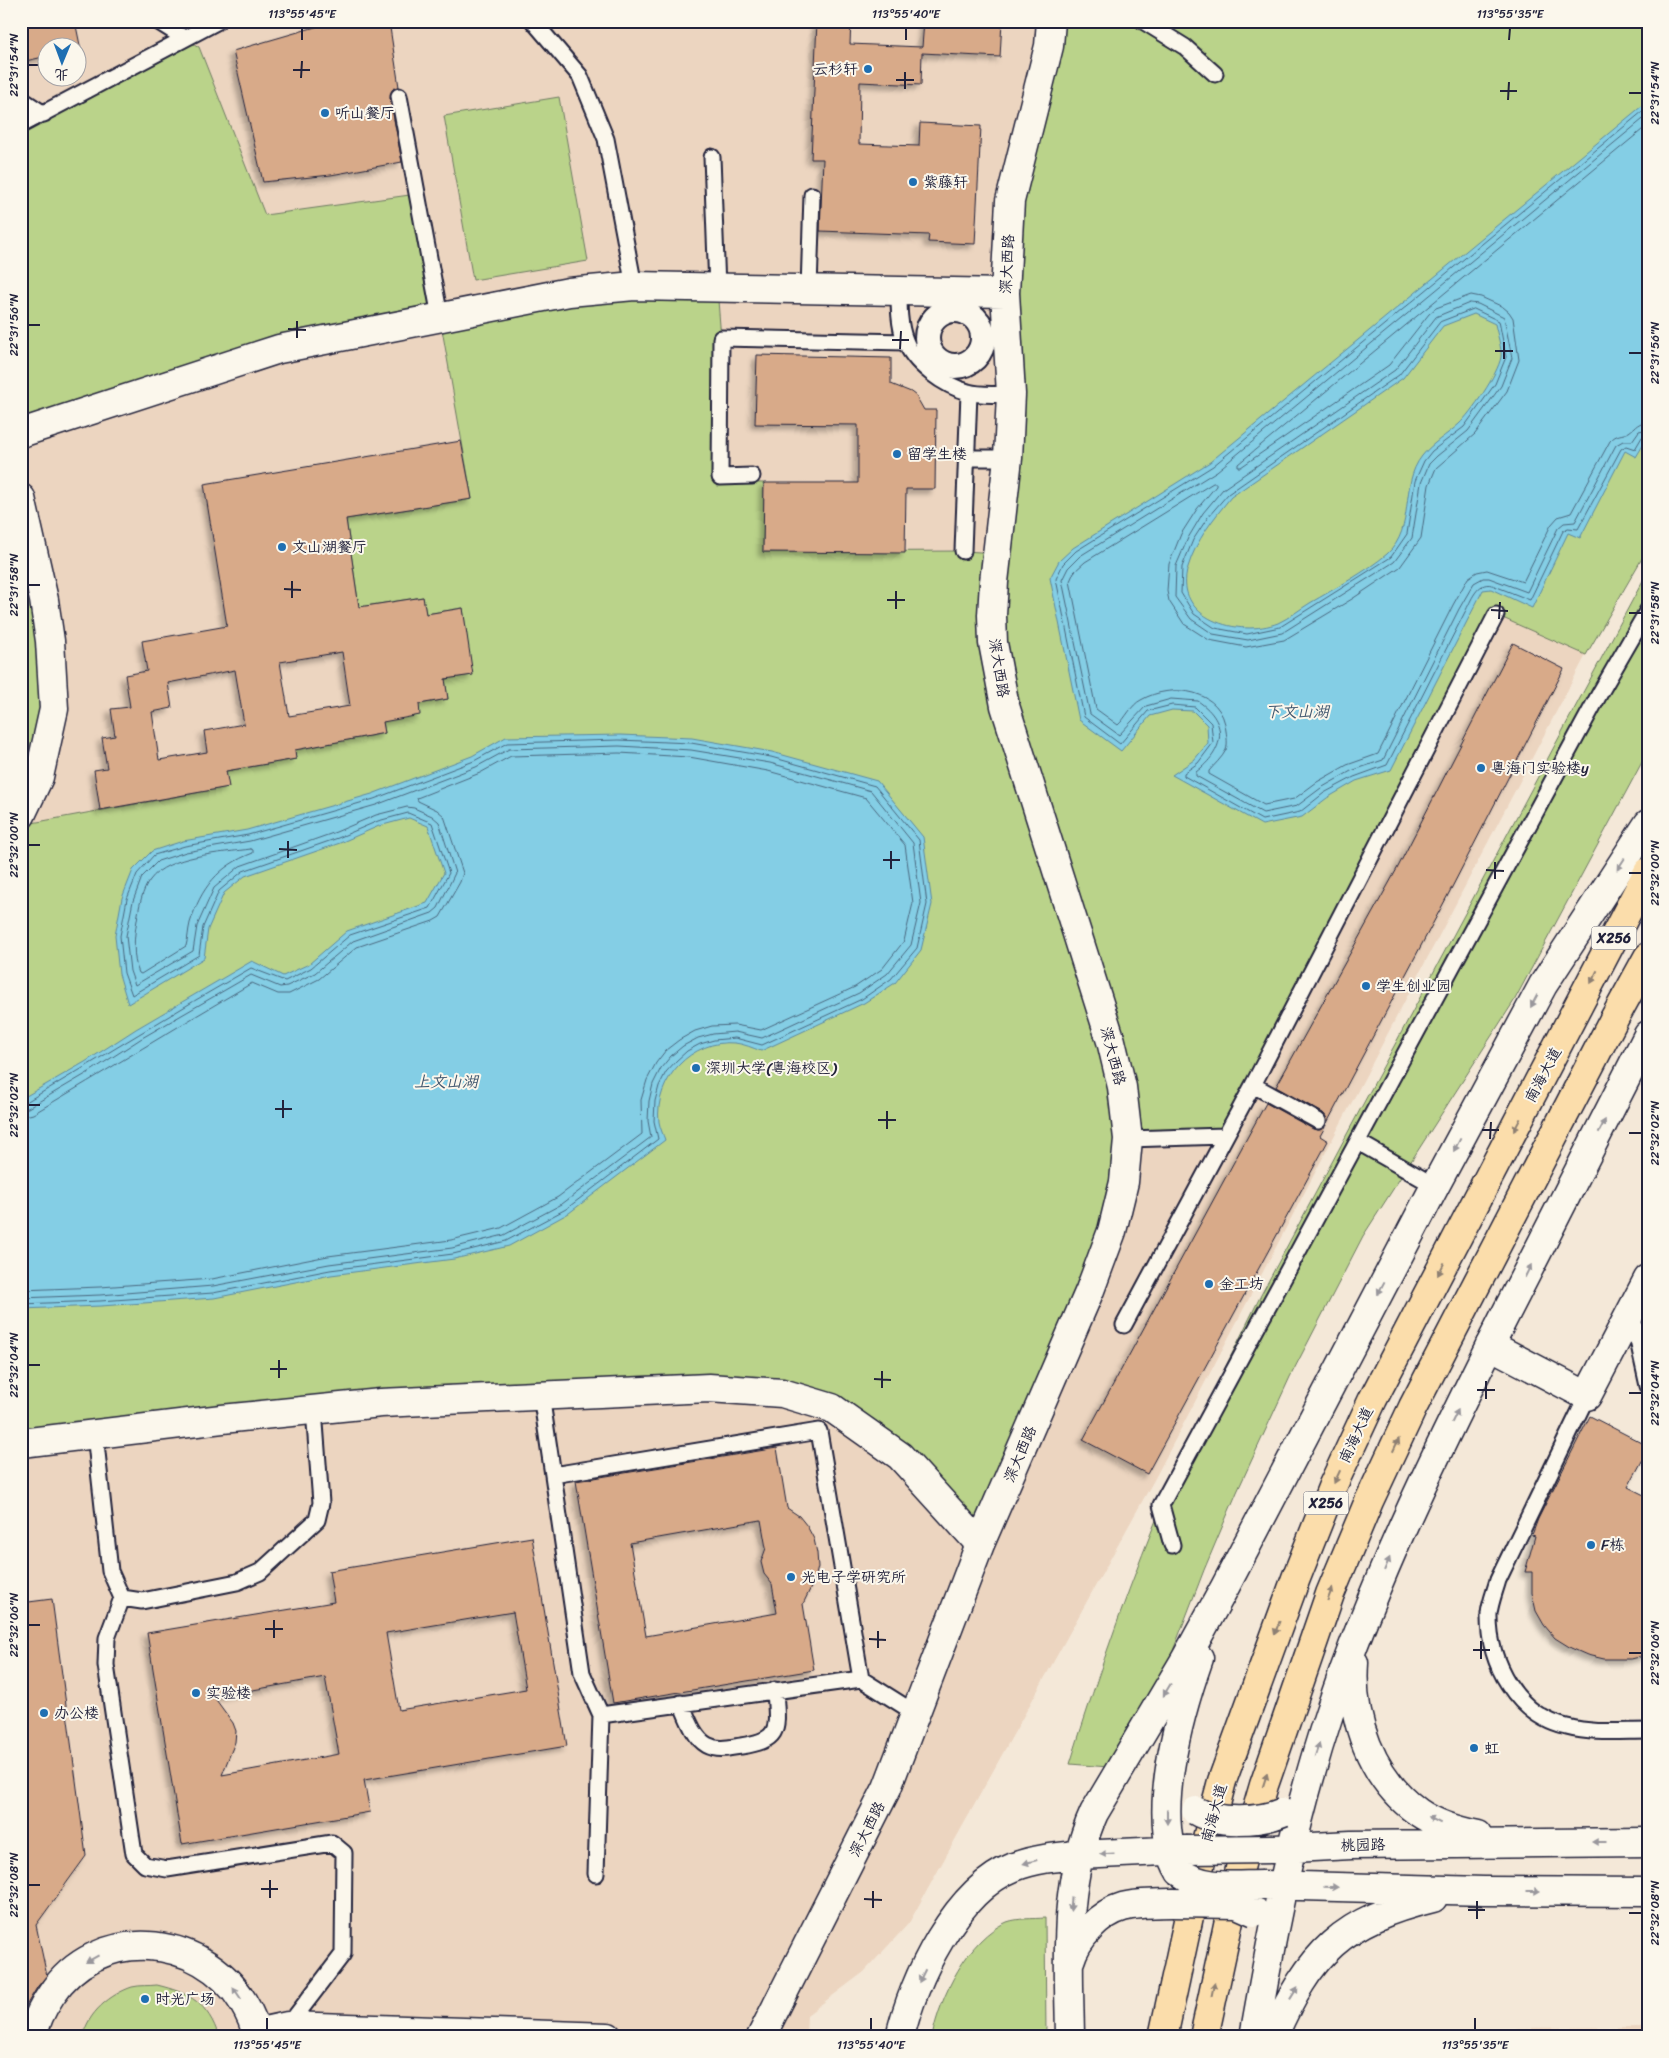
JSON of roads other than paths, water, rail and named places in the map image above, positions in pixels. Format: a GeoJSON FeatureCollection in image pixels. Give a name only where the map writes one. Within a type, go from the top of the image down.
{"type":"FeatureCollection","features":[{"type":"Feature","properties":{"kind":"main road","name":"南海大道"},"geometry":{"type":"LineString","coordinates":[[1163,2037],[1200,1865],[1222,1781],[1267,1654],[1333,1485],[1373,1399],[1648,872]]}},
{"type":"Feature","properties":{"kind":"main road","name":"X256"},"geometry":{"type":"LineString","coordinates":[[1204,2037],[1241,1864],[1264,1785],[1330,1594],[1369,1501],[1413,1407],[1609,1028],[1648,957]]}},
{"type":"Feature","properties":{"kind":"street","name":"深大西路"},"geometry":{"type":"LineString","coordinates":[[761,2037],[887,1788],[980,1544],[1090,1290],[1112,1231],[1124,1182],[1128,1138],[1122,1088],[1111,1041],[1005,706],[993,643],[992,615],[1008,458],[1011,394],[1005,293],[1010,201],[1050,34],[1062,21]]}},
{"type":"Feature","properties":{"kind":"street"},"geometry":{"type":"LineString","coordinates":[[21,434],[278,349],[569,292],[634,286],[1005,293]]}},
{"type":"Feature","properties":{"kind":"street"},"geometry":{"type":"LineString","coordinates":[[21,498],[45,608],[50,641],[54,709],[39,776],[21,815]]}},
{"type":"Feature","properties":{"kind":"street"},"geometry":{"type":"LineString","coordinates":[[1070,2037],[1069,1967],[1071,1902],[1078,1856],[1094,1813],[1226,1587],[1435,1186],[1543,985],[1648,824]]}},
{"type":"Feature","properties":{"kind":"street"},"geometry":{"type":"LineString","coordinates":[[1254,2037],[1270,1941],[1272,1886],[1282,1848],[1355,1641],[1425,1477],[1648,1035]]}},
{"type":"Feature","properties":{"kind":"street"},"geometry":{"type":"LineString","coordinates":[[1490,1345],[1587,1396],[1648,1279]]}},
{"type":"Feature","properties":{"kind":"street"},"geometry":{"type":"LineString","coordinates":[[21,1443],[381,1404],[709,1388],[782,1393],[832,1408],[900,1456],[980,1544]]}},
{"type":"Feature","properties":{"kind":"street"},"geometry":{"type":"LineString","coordinates":[[1226,1587],[1188,1688],[1173,1751],[1167,1802],[1167,1831],[1189,1879],[1201,1883],[1272,1886],[1484,1891],[1648,1892]]}},
{"type":"Feature","properties":{"kind":"street"},"geometry":{"type":"LineString","coordinates":[[1355,1641],[1355,1704],[1360,1728],[1376,1765],[1395,1793],[1419,1813],[1446,1826],[1475,1835],[1514,1842]]}},
{"type":"Feature","properties":{"kind":"street"},"geometry":{"type":"LineString","coordinates":[[1173,1751],[1182,1791],[1196,1811],[1204,1816],[1218,1819],[1260,1819],[1283,1812],[1308,1778]]}},
{"type":"Feature","properties":{"kind":"street","name":"桃园路"},"geometry":{"type":"LineString","coordinates":[[900,2037],[914,1993],[935,1948],[950,1923],[971,1896],[994,1877],[1012,1867],[1046,1858],[1078,1856],[1179,1858],[1282,1848],[1514,1842],[1648,1842]]}},
{"type":"Feature","properties":{"kind":"street"},"geometry":{"type":"LineString","coordinates":[[1273,2037],[1290,2000],[1306,1972],[1340,1937],[1386,1911],[1446,1895],[1484,1891]]}},
{"type":"Feature","properties":{"kind":"street"},"geometry":{"type":"LineString","coordinates":[[1069,1967],[1073,1951],[1079,1940],[1101,1917],[1111,1910],[1141,1904],[1237,1904],[1255,1912],[1262,1919],[1270,1941]]}},
{"type":"Feature","properties":{"kind":"street"},"geometry":{"type":"LineString","coordinates":[[33,2037],[42,2009],[56,1986],[76,1968],[98,1955],[124,1947],[149,1945],[173,1949],[195,1957],[218,1972],[235,1989],[249,2012],[256,2035],[288,2026],[608,2037]]}},
{"type":"Feature","properties":{"kind":"lane"},"geometry":{"type":"LineString","coordinates":[[157,21],[184,38]]}},
{"type":"Feature","properties":{"kind":"lane"},"geometry":{"type":"LineString","coordinates":[[21,125],[218,21]]}},
{"type":"Feature","properties":{"kind":"lane"},"geometry":{"type":"LineString","coordinates":[[533,21],[580,76],[606,139],[634,286]]}},
{"type":"Feature","properties":{"kind":"lane"},"geometry":{"type":"LineString","coordinates":[[1143,21],[1185,47],[1215,74]]}},
{"type":"Feature","properties":{"kind":"lane"},"geometry":{"type":"LineString","coordinates":[[400,96],[440,318]]}},
{"type":"Feature","properties":{"kind":"lane"},"geometry":{"type":"LineString","coordinates":[[21,99],[44,114]]}},
{"type":"Feature","properties":{"kind":"lane"},"geometry":{"type":"LineString","coordinates":[[712,157],[717,288]]}},
{"type":"Feature","properties":{"kind":"lane"},"geometry":{"type":"LineString","coordinates":[[809,289],[812,195]]}},
{"type":"Feature","properties":{"kind":"lane"},"geometry":{"type":"LineString","coordinates":[[899,291],[900,316],[916,341],[928,371],[940,380],[969,393],[1011,394]]}},
{"type":"Feature","properties":{"kind":"lane"},"geometry":{"type":"LineString","coordinates":[[752,476],[720,477],[721,338],[916,341]]}},
{"type":"Feature","properties":{"kind":"lane"},"geometry":{"type":"LineString","coordinates":[[963,551],[969,393]]}},
{"type":"Feature","properties":{"kind":"lane"},"geometry":{"type":"LineString","coordinates":[[968,458],[1008,458]]}},
{"type":"Feature","properties":{"kind":"lane"},"geometry":{"type":"LineString","coordinates":[[1172,1544],[1161,1505],[1600,693],[1648,610]]}},
{"type":"Feature","properties":{"kind":"lane"},"geometry":{"type":"LineString","coordinates":[[1124,1325],[1253,1085],[1496,615]]}},
{"type":"Feature","properties":{"kind":"lane"},"geometry":{"type":"LineString","coordinates":[[1253,1085],[1318,1121]]}},
{"type":"Feature","properties":{"kind":"lane"},"geometry":{"type":"LineString","coordinates":[[1128,1138],[1226,1136]]}},
{"type":"Feature","properties":{"kind":"lane"},"geometry":{"type":"LineString","coordinates":[[1358,1142],[1435,1186]]}},
{"type":"Feature","properties":{"kind":"lane"},"geometry":{"type":"LineString","coordinates":[[1632,1311],[1648,1386]]}},
{"type":"Feature","properties":{"kind":"lane"},"geometry":{"type":"LineString","coordinates":[[541,1396],[582,1673],[601,1715],[596,1874]]}},
{"type":"Feature","properties":{"kind":"lane"},"geometry":{"type":"LineString","coordinates":[[1587,1396],[1498,1580],[1489,1611],[1490,1639],[1497,1664],[1508,1685],[1522,1701],[1541,1716],[1566,1727],[1596,1731],[1648,1731]]}},
{"type":"Feature","properties":{"kind":"lane"},"geometry":{"type":"LineString","coordinates":[[832,1408],[819,1431],[861,1678]]}},
{"type":"Feature","properties":{"kind":"lane"},"geometry":{"type":"LineString","coordinates":[[122,1598],[142,1601],[237,1582],[260,1572],[317,1520],[321,1503],[314,1410]]}},
{"type":"Feature","properties":{"kind":"lane"},"geometry":{"type":"LineString","coordinates":[[553,1475],[819,1431]]}},
{"type":"Feature","properties":{"kind":"lane"},"geometry":{"type":"LineString","coordinates":[[95,1434],[110,1571],[122,1598],[107,1638],[106,1665],[134,1854],[145,1865],[167,1869],[332,1843],[344,1853],[343,1954],[288,2026]]}},
{"type":"Feature","properties":{"kind":"lane"},"geometry":{"type":"LineString","coordinates":[[601,1715],[861,1678],[916,1713]]}},
{"type":"Feature","properties":{"kind":"lane"},"geometry":{"type":"LineString","coordinates":[[681,1703],[696,1735],[707,1745],[722,1749],[760,1743],[772,1735],[777,1723],[776,1690]]}},
{"type":"Feature","properties":{"kind":"water","name":"下文山湖"},"geometry":{"type":"Polygon","coordinates":[[[1648,101],[1648,437],[1636,457],[1625,451],[1580,538],[1568,533],[1532,608],[1491,589],[1483,590],[1391,770],[1356,781],[1327,798],[1302,817],[1262,825],[1172,775],[1194,760],[1208,743],[1207,725],[1193,711],[1172,710],[1150,716],[1121,751],[1079,720],[1050,578],[1059,561],[1073,548],[1210,462],[1648,101]],[[1474,314],[1443,326],[1403,378],[1231,497],[1212,521],[1191,557],[1188,567],[1186,585],[1190,600],[1199,612],[1229,626],[1263,627],[1278,623],[1360,573],[1387,554],[1396,544],[1401,532],[1415,467],[1426,451],[1464,419],[1495,373],[1501,353],[1495,324],[1474,314]]]}},
{"type":"Feature","properties":{"kind":"water","name":"上文山湖"},"geometry":{"type":"Polygon","coordinates":[[[620,735],[692,738],[772,752],[877,781],[923,837],[932,904],[921,950],[895,983],[864,1003],[761,1051],[735,1043],[719,1043],[691,1055],[679,1065],[663,1091],[659,1106],[659,1122],[665,1140],[569,1213],[509,1246],[454,1259],[331,1275],[214,1298],[101,1306],[21,1309],[21,1099],[252,961],[283,976],[309,964],[347,931],[427,903],[444,873],[428,826],[409,818],[379,826],[340,843],[245,876],[224,893],[208,929],[204,958],[128,1004],[119,974],[115,936],[122,898],[133,870],[152,851],[183,841],[247,830],[372,794],[472,756],[506,737],[620,735]]]}},
{"type":"Feature","properties":{"kind":"place","name":"云杉轩"},"geometry":{"type":"Point","coordinates":[868,69]}},
{"type":"Feature","properties":{"kind":"place","name":"听山餐厅"},"geometry":{"type":"Point","coordinates":[325,113]}},
{"type":"Feature","properties":{"kind":"place","name":"紫藤轩"},"geometry":{"type":"Point","coordinates":[913,182]}},
{"type":"Feature","properties":{"kind":"place","name":"留学生楼"},"geometry":{"type":"Point","coordinates":[897,454]}},
{"type":"Feature","properties":{"kind":"place","name":"文山湖餐厅"},"geometry":{"type":"Point","coordinates":[282,547]}},
{"type":"Feature","properties":{"kind":"place","name":"粤海门实验楼y"},"geometry":{"type":"Point","coordinates":[1481,768]}},
{"type":"Feature","properties":{"kind":"place","name":"学生创业园"},"geometry":{"type":"Point","coordinates":[1366,986]}},
{"type":"Feature","properties":{"kind":"place","name":"深圳大学(粤海校区)"},"geometry":{"type":"Point","coordinates":[696,1068]}},
{"type":"Feature","properties":{"kind":"place","name":"金工坊"},"geometry":{"type":"Point","coordinates":[1209,1284]}},
{"type":"Feature","properties":{"kind":"place","name":"F栋"},"geometry":{"type":"Point","coordinates":[1591,1545]}},
{"type":"Feature","properties":{"kind":"place","name":"光电子学研究所"},"geometry":{"type":"Point","coordinates":[791,1577]}},
{"type":"Feature","properties":{"kind":"place","name":"实验楼"},"geometry":{"type":"Point","coordinates":[196,1693]}},
{"type":"Feature","properties":{"kind":"place","name":"办公楼"},"geometry":{"type":"Point","coordinates":[44,1713]}},
{"type":"Feature","properties":{"kind":"place","name":"虹"},"geometry":{"type":"Point","coordinates":[1474,1748]}},
{"type":"Feature","properties":{"kind":"place","name":"时光广场"},"geometry":{"type":"Point","coordinates":[145,1999]}}]}
